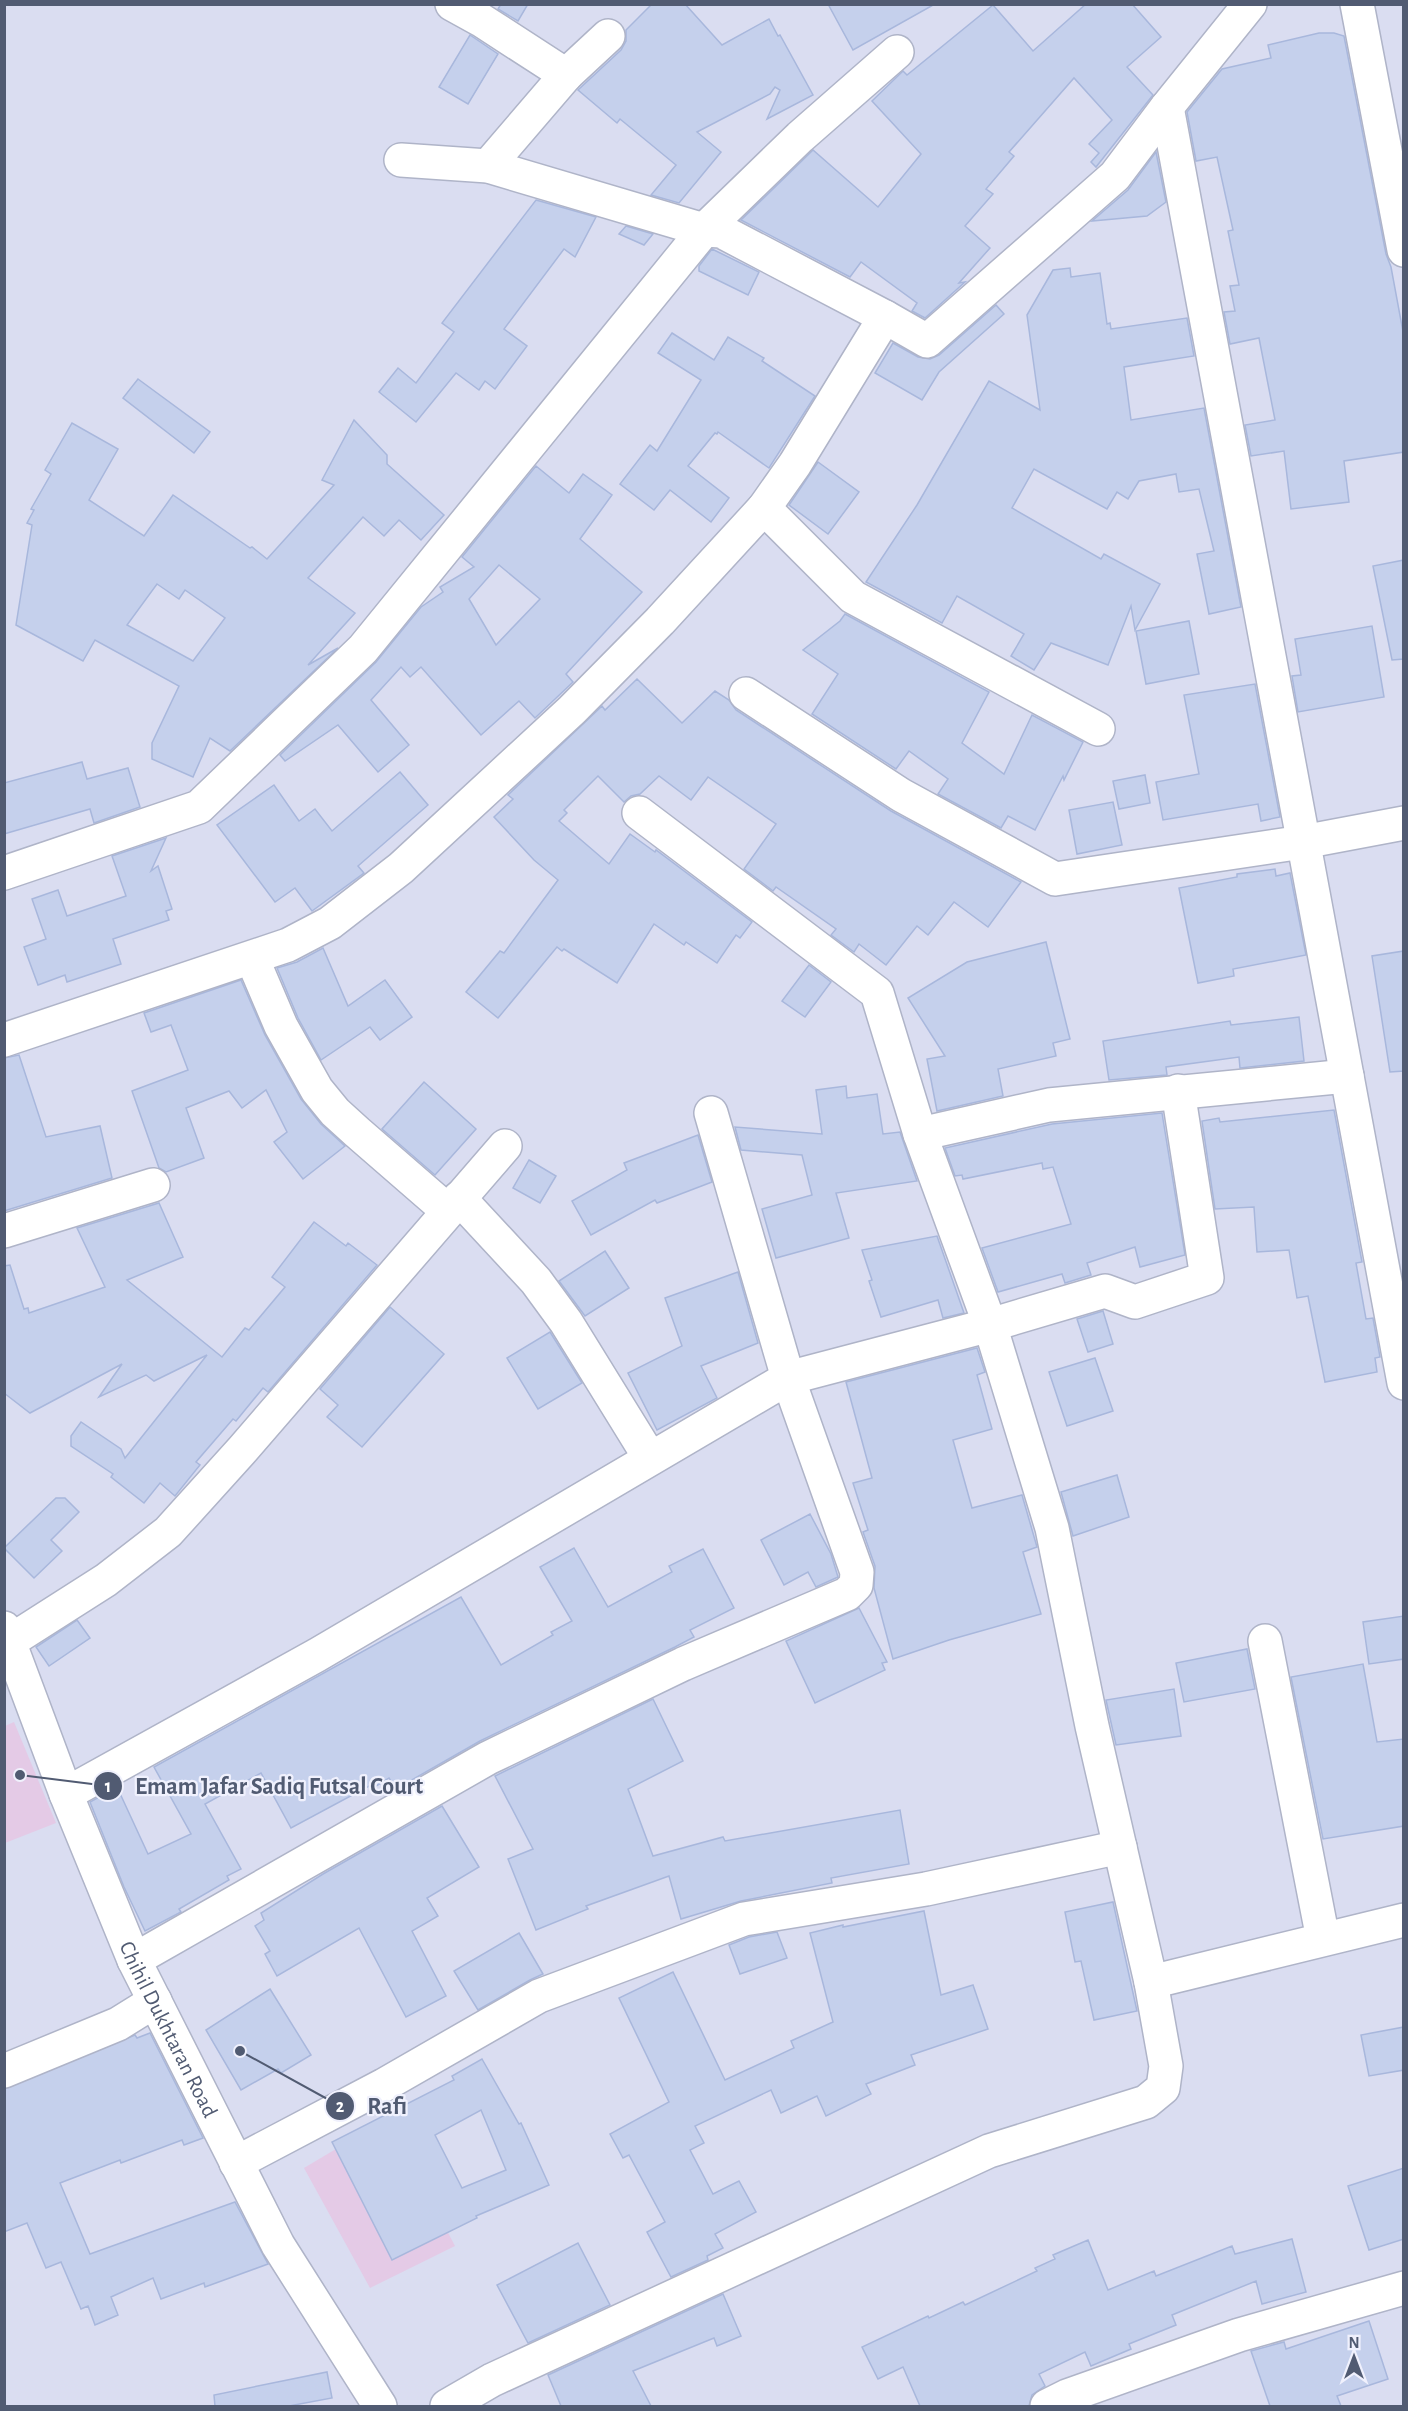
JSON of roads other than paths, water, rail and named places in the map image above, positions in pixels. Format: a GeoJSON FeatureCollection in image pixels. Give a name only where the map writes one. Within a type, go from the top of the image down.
{"type":"FeatureCollection","features":[{"type":"Feature","properties":{"kind":"street"},"geometry":{"type":"LineString","coordinates":[[452,4],[486,12],[566,75]]}},
{"type":"Feature","properties":{"kind":"street"},"geometry":{"type":"LineString","coordinates":[[401,160],[488,166],[704,230],[721,231],[885,317],[927,342],[1115,176],[1250,4]]}},
{"type":"Feature","properties":{"kind":"street"},"geometry":{"type":"LineString","coordinates":[[1356,4],[1404,250]]}},
{"type":"Feature","properties":{"kind":"street"},"geometry":{"type":"LineString","coordinates":[[488,166],[566,75],[608,36]]}},
{"type":"Feature","properties":{"kind":"street"},"geometry":{"type":"LineString","coordinates":[[4,873],[199,807],[363,650],[704,230],[800,137],[897,52]]}},
{"type":"Feature","properties":{"kind":"street"},"geometry":{"type":"LineString","coordinates":[[1167,107],[1404,1383]]}},
{"type":"Feature","properties":{"kind":"street"},"geometry":{"type":"LineString","coordinates":[[4,1040],[288,945],[330,923],[364,898],[400,868],[572,710],[660,621],[764,508],[795,465],[885,317]]}},
{"type":"Feature","properties":{"kind":"street"},"geometry":{"type":"LineString","coordinates":[[764,508],[853,597],[1098,729]]}},
{"type":"Feature","properties":{"kind":"street"},"geometry":{"type":"LineString","coordinates":[[746,694],[902,795],[1055,879],[1303,842],[1404,823]]}},
{"type":"Feature","properties":{"kind":"street"},"geometry":{"type":"LineString","coordinates":[[447,2406],[492,2380],[988,2151],[1146,2102],[1163,2088],[1166,2066],[1151,1982],[1092,1726],[1052,1528],[990,1325],[920,1134],[877,993],[639,813]]}},
{"type":"Feature","properties":{"kind":"street"},"geometry":{"type":"LineString","coordinates":[[252,958],[282,1026],[317,1090],[335,1112],[357,1132],[454,1204],[536,1281],[566,1322],[650,1458]]}},
{"type":"Feature","properties":{"kind":"street"},"geometry":{"type":"LineString","coordinates":[[920,1134],[1049,1105],[1347,1076]]}},
{"type":"Feature","properties":{"kind":"street"},"geometry":{"type":"LineString","coordinates":[[66,1794],[317,1655],[788,1378],[990,1325],[1105,1291],[1135,1302],[1207,1278],[1178,1091]]}},
{"type":"Feature","properties":{"kind":"street"},"geometry":{"type":"LineString","coordinates":[[135,1960],[488,1758],[683,1664],[847,1594],[856,1585],[857,1572],[788,1378],[711,1113]]}},
{"type":"Feature","properties":{"kind":"street"},"geometry":{"type":"LineString","coordinates":[[6,1638],[106,1580],[168,1532],[243,1449],[505,1146]]}},
{"type":"Feature","properties":{"kind":"street"},"geometry":{"type":"LineString","coordinates":[[4,1231],[153,1185]]}},
{"type":"Feature","properties":{"kind":"street","name":"Chihil Dukhtaran Road"},"geometry":{"type":"LineString","coordinates":[[6,1638],[66,1794],[135,1960],[278,2246],[380,2406]]}},
{"type":"Feature","properties":{"kind":"street"},"geometry":{"type":"LineString","coordinates":[[1265,1641],[1323,1940]]}},
{"type":"Feature","properties":{"kind":"street"},"geometry":{"type":"LineString","coordinates":[[236,2163],[384,2085],[539,1996],[744,1919],[926,1889],[1120,1847]]}},
{"type":"Feature","properties":{"kind":"street"},"geometry":{"type":"LineString","coordinates":[[1151,1982],[1404,1920]]}},
{"type":"Feature","properties":{"kind":"street"},"geometry":{"type":"LineString","coordinates":[[4,2071],[118,2024],[155,2001]]}},
{"type":"Feature","properties":{"kind":"street"},"geometry":{"type":"LineString","coordinates":[[1047,2406],[1066,2396],[1239,2335],[1404,2288]]}},
{"type":"Feature","properties":{"kind":"place","name":"Emam Jafar Sadiq Futsal Court"},"geometry":{"type":"Point","coordinates":[20,1775]}},
{"type":"Feature","properties":{"kind":"place","name":"Rafi"},"geometry":{"type":"Point","coordinates":[240,2051]}}]}
